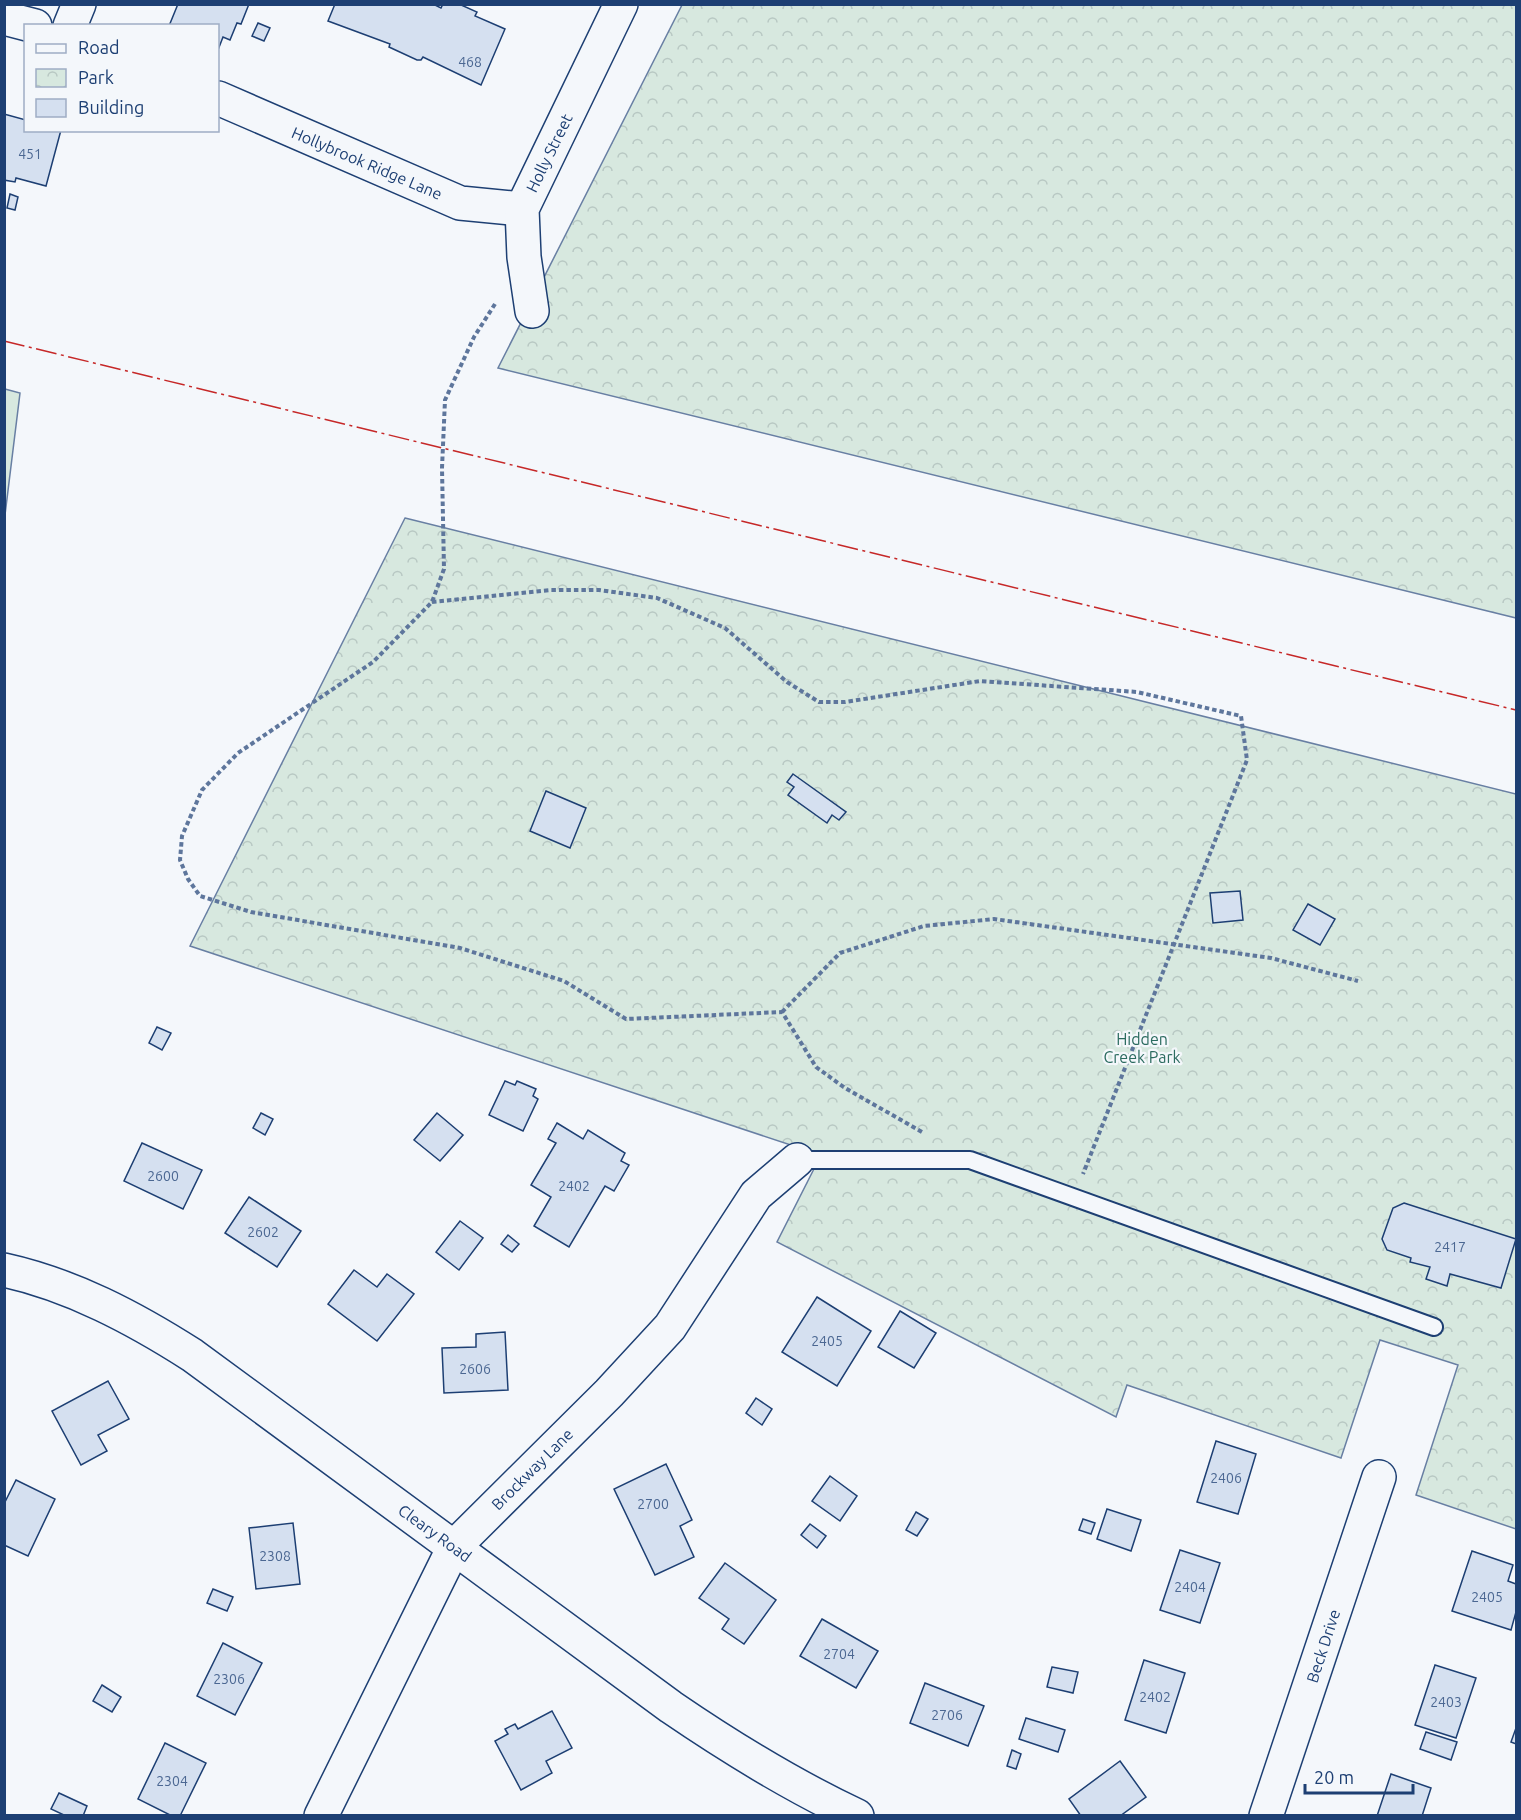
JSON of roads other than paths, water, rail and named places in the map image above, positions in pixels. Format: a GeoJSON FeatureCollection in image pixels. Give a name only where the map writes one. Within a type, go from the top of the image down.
{"type":"FeatureCollection","features":[{"type":"Feature","properties":{"kind":"street"},"geometry":{"type":"LineString","coordinates":[[71,24],[79,4]]}},
{"type":"Feature","properties":{"kind":"street","name":"Holly Street"},"geometry":{"type":"LineString","coordinates":[[532,311],[524,257],[522,209],[621,4]]}},
{"type":"Feature","properties":{"kind":"street"},"geometry":{"type":"LineString","coordinates":[[4,18],[27,24]]}},
{"type":"Feature","properties":{"kind":"street","name":"Hollybrook Ridge Lane"},"geometry":{"type":"LineString","coordinates":[[219,98],[460,203],[522,209]]}},
{"type":"Feature","properties":{"kind":"street","name":"Brockway Lane"},"geometry":{"type":"LineString","coordinates":[[321,1815],[454,1547],[609,1393],[670,1327],[756,1195],[797,1160]]}},
{"type":"Feature","properties":{"kind":"street","name":"Cleary Road"},"geometry":{"type":"LineString","coordinates":[[4,1270],[30,1276],[87,1297],[156,1332],[192,1354],[733,1749],[813,1795],[857,1815]]}},
{"type":"Feature","properties":{"kind":"street","name":"Beck Drive"},"geometry":{"type":"LineString","coordinates":[[1266,1815],[1379,1477]]}},
{"type":"Feature","properties":{"kind":"lane"},"geometry":{"type":"LineString","coordinates":[[797,1160],[970,1160],[1073,1199],[1434,1327]]}},
{"type":"Feature","properties":{"kind":"park label","name":"Hidden Creek Park"},"geometry":{"type":"Point","coordinates":[1142,1048]}}]}
